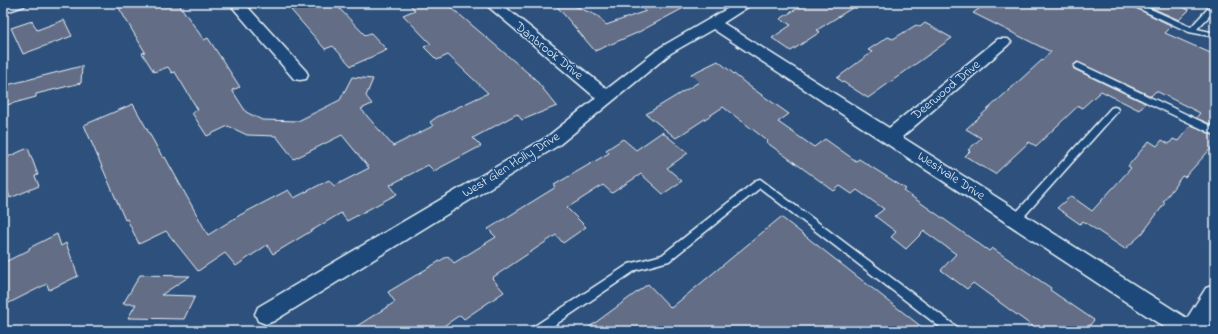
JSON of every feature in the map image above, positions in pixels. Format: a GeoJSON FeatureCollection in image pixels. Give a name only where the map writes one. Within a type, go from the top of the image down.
{"type":"FeatureCollection","features":[{"type":"Feature","properties":{"kind":"main road"},"geometry":{"type":"LineString","coordinates":[[1192,331],[1215,296]]}},
{"type":"Feature","properties":{"kind":"street"},"geometry":{"type":"LineString","coordinates":[[3,8],[19,3]]}},
{"type":"Feature","properties":{"kind":"street"},"geometry":{"type":"LineString","coordinates":[[236,3],[300,75]]}},
{"type":"Feature","properties":{"kind":"street","name":"Danbrook Drive"},"geometry":{"type":"LineString","coordinates":[[491,3],[607,98]]}},
{"type":"Feature","properties":{"kind":"street","name":"West Glen Holly Drive"},"geometry":{"type":"LineString","coordinates":[[266,314],[553,141],[666,50],[748,3]]}},
{"type":"Feature","properties":{"kind":"street","name":"Westvale Drive"},"geometry":{"type":"LineString","coordinates":[[713,23],[1188,331]]}},
{"type":"Feature","properties":{"kind":"street","name":"Deerwood Drive"},"geometry":{"type":"LineString","coordinates":[[890,137],[1003,42]]}},
{"type":"Feature","properties":{"kind":"lane"},"geometry":{"type":"LineString","coordinates":[[1131,3],[1192,30],[1215,35]]}},
{"type":"Feature","properties":{"kind":"lane"},"geometry":{"type":"LineString","coordinates":[[1192,30],[1215,6]]}},
{"type":"Feature","properties":{"kind":"lane"},"geometry":{"type":"LineString","coordinates":[[1078,66],[1215,132]]}},
{"type":"Feature","properties":{"kind":"lane"},"geometry":{"type":"LineString","coordinates":[[1016,219],[1114,110]]}},
{"type":"Feature","properties":{"kind":"lane"},"geometry":{"type":"LineString","coordinates":[[537,331],[633,267],[664,258],[760,183],[954,331]]}},
{"type":"Feature","properties":{"kind":"building"},"geometry":{"type":"Polygon","coordinates":[[[116,3],[178,3],[204,40],[208,38],[240,87],[232,90],[246,112],[262,120],[298,121],[340,100],[352,77],[373,79],[366,96],[372,104],[361,109],[393,146],[433,126],[430,122],[437,117],[488,93],[448,55],[437,60],[424,47],[431,44],[403,15],[415,10],[408,3],[446,3],[535,79],[557,106],[522,120],[517,114],[473,138],[481,146],[434,171],[428,165],[390,185],[397,194],[347,221],[341,213],[273,254],[267,245],[236,266],[225,253],[198,271],[166,231],[139,244],[127,219],[125,220],[84,125],[133,104],[163,158],[165,157],[208,235],[240,215],[288,190],[294,198],[329,180],[334,186],[369,168],[342,135],[294,159],[276,136],[247,135],[228,126],[207,136],[192,113],[198,110],[175,72],[172,73],[168,67],[154,72],[142,53],[145,52],[116,3]]]}},
{"type":"Feature","properties":{"kind":"building"},"geometry":{"type":"Polygon","coordinates":[[[309,3],[334,3],[365,35],[371,33],[387,50],[351,66],[333,46],[325,49],[291,10],[309,3]]]}},
{"type":"Feature","properties":{"kind":"building"},"geometry":{"type":"Polygon","coordinates":[[[554,3],[568,3],[598,16],[606,25],[646,11],[634,3],[693,3],[637,33],[595,51],[554,3]]]}},
{"type":"Feature","properties":{"kind":"building"},"geometry":{"type":"Polygon","coordinates":[[[806,3],[860,3],[817,30],[820,32],[791,51],[772,38],[791,25],[780,19],[806,3]]]}},
{"type":"Feature","properties":{"kind":"building"},"geometry":{"type":"Polygon","coordinates":[[[987,3],[1126,3],[1172,26],[1165,33],[1215,55],[1215,126],[1196,118],[1200,113],[1156,91],[1151,96],[1077,62],[1073,66],[1074,69],[1145,103],[1139,110],[1101,91],[1082,108],[1078,106],[1036,146],[1029,142],[995,174],[965,156],[970,151],[968,150],[981,138],[966,129],[1051,52],[973,13],[987,3]]]}},
{"type":"Feature","properties":{"kind":"building"},"geometry":{"type":"Polygon","coordinates":[[[1141,3],[1173,3],[1189,10],[1179,20],[1141,3]]]}},
{"type":"Feature","properties":{"kind":"building"},"geometry":{"type":"Polygon","coordinates":[[[64,20],[72,36],[23,54],[11,28],[32,21],[37,30],[64,20]]]}},
{"type":"Feature","properties":{"kind":"building"},"geometry":{"type":"Polygon","coordinates":[[[925,23],[952,38],[868,98],[837,78],[872,52],[868,50],[888,37],[893,39],[916,25],[920,27],[925,23]]]}},
{"type":"Feature","properties":{"kind":"building"},"geometry":{"type":"Polygon","coordinates":[[[718,61],[749,86],[789,114],[778,122],[814,147],[825,139],[856,161],[859,159],[906,189],[904,191],[989,251],[992,248],[1051,288],[1050,290],[1094,320],[1085,331],[1039,331],[973,283],[967,289],[941,270],[956,254],[924,231],[906,249],[891,237],[896,232],[875,216],[884,209],[857,190],[852,194],[840,186],[834,191],[766,142],[768,141],[723,107],[676,138],[646,114],[699,82],[691,74],[718,61]]]}},
{"type":"Feature","properties":{"kind":"building"},"geometry":{"type":"Polygon","coordinates":[[[82,66],[81,83],[36,94],[36,97],[3,106],[3,86],[82,66]]]}},
{"type":"Feature","properties":{"kind":"building"},"geometry":{"type":"Polygon","coordinates":[[[1191,125],[1215,136],[1215,144],[1185,177],[1182,176],[1163,202],[1165,203],[1142,234],[1125,249],[1083,221],[1080,224],[1057,208],[1071,196],[1092,211],[1131,168],[1128,166],[1149,141],[1157,146],[1162,140],[1169,144],[1173,139],[1178,141],[1191,125]]]}},
{"type":"Feature","properties":{"kind":"building"},"geometry":{"type":"Polygon","coordinates":[[[662,132],[688,153],[667,168],[682,181],[663,194],[641,174],[612,193],[603,185],[567,208],[586,227],[563,243],[556,235],[492,278],[504,292],[464,319],[460,315],[436,331],[349,331],[395,302],[388,292],[448,256],[454,263],[496,237],[488,229],[556,187],[554,185],[609,153],[606,150],[623,139],[636,150],[662,132]]]}},
{"type":"Feature","properties":{"kind":"building"},"geometry":{"type":"Polygon","coordinates":[[[28,148],[38,175],[35,176],[39,186],[10,198],[3,176],[3,159],[28,148]]]}},
{"type":"Feature","properties":{"kind":"building"},"geometry":{"type":"Polygon","coordinates":[[[781,217],[927,331],[584,331],[648,284],[671,308],[781,217]]]}},
{"type":"Feature","properties":{"kind":"building"},"geometry":{"type":"Polygon","coordinates":[[[57,234],[61,246],[66,243],[78,276],[49,290],[47,284],[3,306],[3,263],[57,234]]]}},
{"type":"Feature","properties":{"kind":"building"},"geometry":{"type":"Polygon","coordinates":[[[140,275],[190,276],[161,295],[195,296],[184,319],[128,318],[136,304],[123,304],[140,275]]]}}]}
